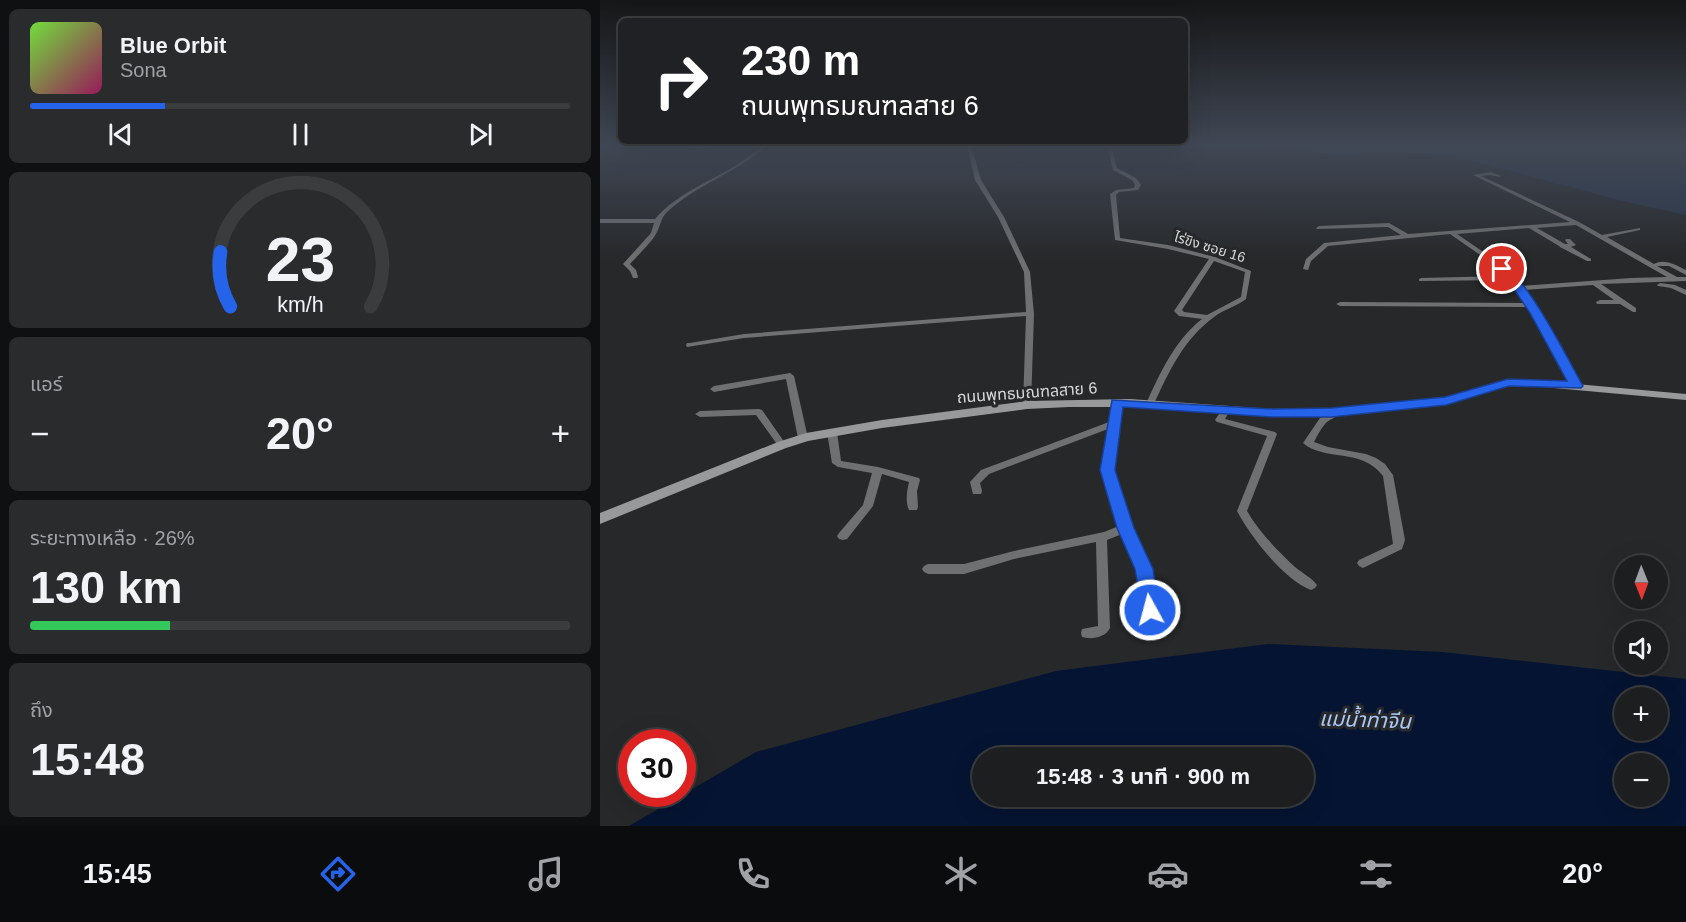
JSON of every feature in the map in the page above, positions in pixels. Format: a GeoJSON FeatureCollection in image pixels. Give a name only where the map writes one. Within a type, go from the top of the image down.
{"type":"FeatureCollection","features":[{"type":"Feature","properties":{"kind":"main road","name":"ถนนพุทธมณฑลสาย 6"},"geometry":{"type":"LineString","coordinates":[[600,519],[754,455],[804,438],[832,432],[1027,405],[1116,403],[1273,413],[1312,413],[1446,401],[1508,383],[1532,382],[1686,397]]}},
{"type":"Feature","properties":{"kind":"street"},"geometry":{"type":"LineString","coordinates":[[635,277],[632,269],[626,264],[654,233],[657,221],[665,211],[688,194],[708,184]]}},
{"type":"Feature","properties":{"kind":"street"},"geometry":{"type":"LineString","coordinates":[[980,184],[1025,267],[1030,314],[1027,405]]}},
{"type":"Feature","properties":{"kind":"street","name":"ไร่ขิง ซอย 16"},"geometry":{"type":"LineString","coordinates":[[1137,184],[1136,189],[1118,191],[1113,194],[1117,239],[1160,245],[1213,258],[1248,271],[1244,298],[1238,303],[1220,308],[1192,330],[1176,351],[1150,404]]}},
{"type":"Feature","properties":{"kind":"street"},"geometry":{"type":"LineString","coordinates":[[1494,184],[1577,223],[1675,279]]}},
{"type":"Feature","properties":{"kind":"street"},"geometry":{"type":"LineString","coordinates":[[600,221],[657,221]]}},
{"type":"Feature","properties":{"kind":"street"},"geometry":{"type":"LineString","coordinates":[[1306,269],[1308,260],[1326,244],[1577,223]]}},
{"type":"Feature","properties":{"kind":"street"},"geometry":{"type":"LineString","coordinates":[[1319,228],[1389,225],[1407,237]]}},
{"type":"Feature","properties":{"kind":"street"},"geometry":{"type":"LineString","coordinates":[[1531,226],[1589,260]]}},
{"type":"Feature","properties":{"kind":"street"},"geometry":{"type":"LineString","coordinates":[[1600,237],[1638,229]]}},
{"type":"Feature","properties":{"kind":"street"},"geometry":{"type":"LineString","coordinates":[[1452,233],[1510,278],[1519,288],[1576,386]]}},
{"type":"Feature","properties":{"kind":"street"},"geometry":{"type":"LineString","coordinates":[[1562,246],[1573,245],[1568,240]]}},
{"type":"Feature","properties":{"kind":"street"},"geometry":{"type":"LineString","coordinates":[[1208,317],[1182,314],[1178,310],[1213,258]]}},
{"type":"Feature","properties":{"kind":"street"},"geometry":{"type":"LineString","coordinates":[[1657,264],[1670,264],[1686,273]]}},
{"type":"Feature","properties":{"kind":"street"},"geometry":{"type":"LineString","coordinates":[[1421,280],[1510,278]]}},
{"type":"Feature","properties":{"kind":"street"},"geometry":{"type":"LineString","coordinates":[[1519,288],[1686,279]]}},
{"type":"Feature","properties":{"kind":"street"},"geometry":{"type":"LineString","coordinates":[[1610,282],[1618,285],[1670,285],[1686,293]]}},
{"type":"Feature","properties":{"kind":"street"},"geometry":{"type":"LineString","coordinates":[[1595,283],[1633,310]]}},
{"type":"Feature","properties":{"kind":"street"},"geometry":{"type":"LineString","coordinates":[[1338,301],[1344,309],[1381,309],[1382,304],[1529,303]]}},
{"type":"Feature","properties":{"kind":"street"},"geometry":{"type":"LineString","coordinates":[[1599,302],[1622,302]]}},
{"type":"Feature","properties":{"kind":"street"},"geometry":{"type":"LineString","coordinates":[[690,345],[744,336],[1030,314]]}},
{"type":"Feature","properties":{"kind":"street"},"geometry":{"type":"LineString","coordinates":[[714,389],[790,376],[804,438]]}},
{"type":"Feature","properties":{"kind":"street"},"geometry":{"type":"LineString","coordinates":[[1116,403],[1107,470],[1125,528],[1144,569],[1150,610]]}},
{"type":"Feature","properties":{"kind":"street"},"geometry":{"type":"LineString","coordinates":[[1226,410],[1220,420],[1272,434],[1242,510],[1288,569],[1311,585]]}},
{"type":"Feature","properties":{"kind":"street"},"geometry":{"type":"LineString","coordinates":[[700,414],[759,412],[778,446]]}},
{"type":"Feature","properties":{"kind":"street"},"geometry":{"type":"LineString","coordinates":[[1333,412],[1333,416],[1323,420],[1308,443],[1366,459],[1384,468],[1388,475],[1399,540],[1398,546],[1363,563]]}},
{"type":"Feature","properties":{"kind":"street"},"geometry":{"type":"LineString","coordinates":[[977,491],[975,482],[985,472],[1113,424]]}},
{"type":"Feature","properties":{"kind":"street"},"geometry":{"type":"LineString","coordinates":[[832,432],[835,461],[838,464],[878,470],[915,480],[912,491],[913,507]]}},
{"type":"Feature","properties":{"kind":"street"},"geometry":{"type":"LineString","coordinates":[[843,536],[868,506],[878,470]]}},
{"type":"Feature","properties":{"kind":"street"},"geometry":{"type":"LineString","coordinates":[[928,569],[964,569],[1014,555],[1101,537],[1125,528]]}},
{"type":"Feature","properties":{"kind":"street"},"geometry":{"type":"LineString","coordinates":[[1087,633],[1101,631],[1104,628],[1101,537]]}},
{"type":"Feature","properties":{"kind":"shaded area"},"geometry":{"type":"Polygon","coordinates":[[[1557,184],[1686,184],[1686,215],[1557,184]]]}},
{"type":"Feature","properties":{"kind":"water","name":"แม่น้ำท่าจีน"},"geometry":{"type":"Polygon","coordinates":[[[1268,644],[1442,652],[1614,671],[1614,675],[1650,675],[1686,679],[1686,826],[629,826],[662,807],[696,807],[696,787],[756,752],[1056,671],[1268,644]]]}},
{"type":"Feature","properties":{"kind":"route"},"geometry":{"type":"LineString","coordinates":[[1150,610],[1144,569],[1125,528],[1125,520],[1107,470],[1116,403],[1273,413],[1331,412],[1392,408],[1446,401],[1508,383],[1532,382],[1576,386],[1536,313],[1516,284],[1502,269]]}}]}
